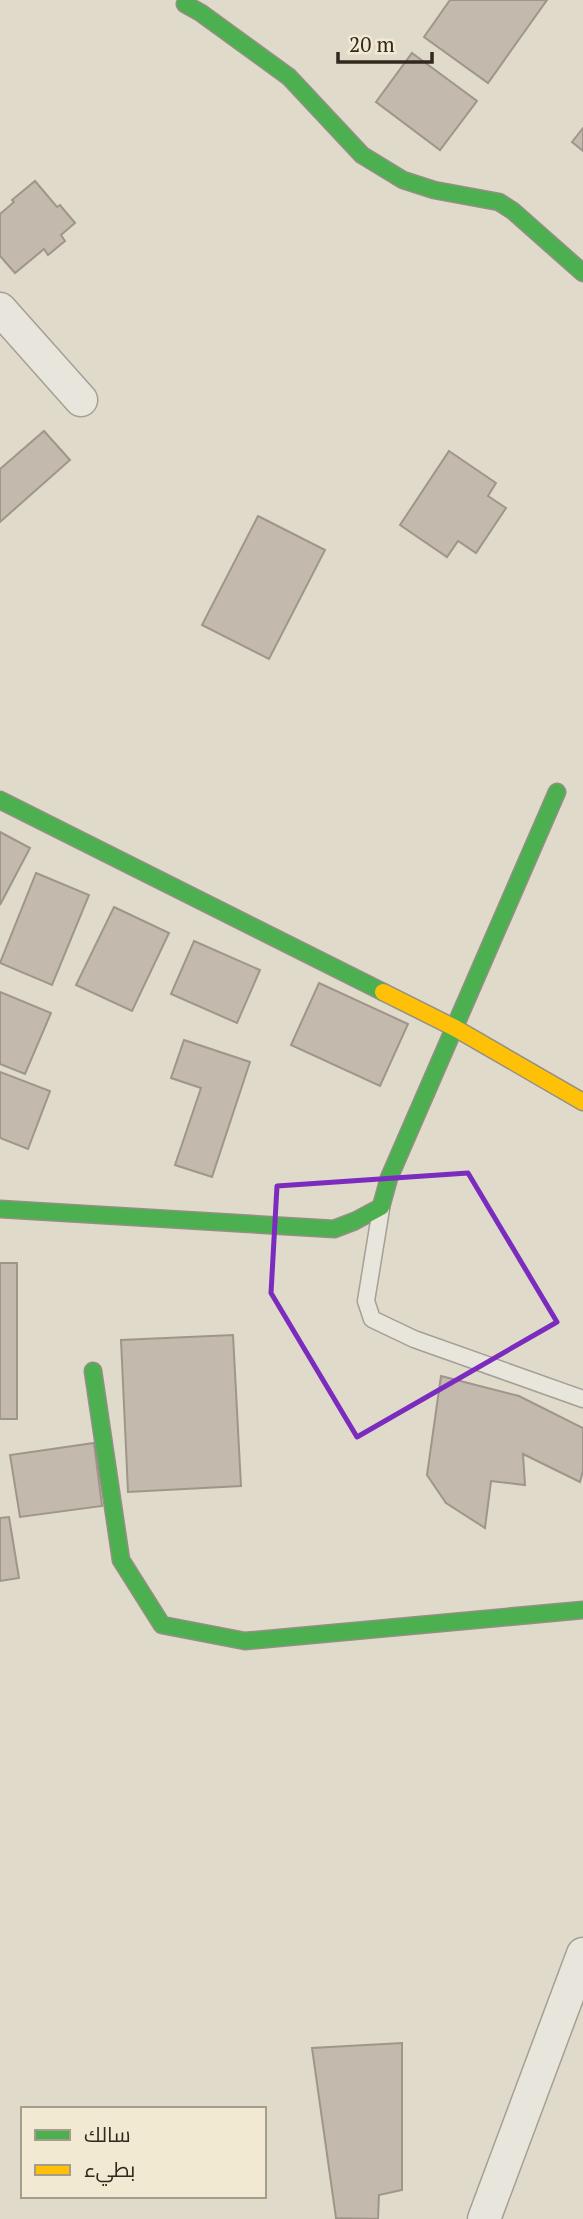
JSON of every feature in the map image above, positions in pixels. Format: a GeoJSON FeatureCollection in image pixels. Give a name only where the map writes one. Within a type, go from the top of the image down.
{"type":"FeatureCollection","features":[{"type":"Feature","properties":{"kind":"street"},"geometry":{"type":"LineString","coordinates":[[184,1],[289,77],[362,155],[403,180],[434,190],[499,202],[513,211],[583,273]]}},
{"type":"Feature","properties":{"kind":"street"},"geometry":{"type":"LineString","coordinates":[[0,309],[81,400]]}},
{"type":"Feature","properties":{"kind":"street"},"geometry":{"type":"LineString","coordinates":[[0,1209],[334,1229],[381,1207],[388,1178],[557,792]]}},
{"type":"Feature","properties":{"kind":"street"},"geometry":{"type":"LineString","coordinates":[[0,800],[455,1028],[583,1102]]}},
{"type":"Feature","properties":{"kind":"street"},"geometry":{"type":"LineString","coordinates":[[93,1371],[121,1560],[162,1625],[245,1641],[583,1610]]}},
{"type":"Feature","properties":{"kind":"street"},"geometry":{"type":"LineString","coordinates":[[484,2219],[583,1954]]}},
{"type":"Feature","properties":{"kind":"lane"},"geometry":{"type":"LineString","coordinates":[[381,1207],[366,1301],[372,1318],[414,1339],[583,1399]]}},
{"type":"Feature","properties":{"kind":"highlighted area"},"geometry":{"type":"Polygon","coordinates":[[[468,1173],[557,1322],[357,1437],[271,1293],[277,1186],[468,1173]]]}},
{"type":"Feature","properties":{"kind":"building"},"geometry":{"type":"Polygon","coordinates":[[[450,0],[547,0],[488,83],[424,37],[450,0]]]}},
{"type":"Feature","properties":{"kind":"building"},"geometry":{"type":"Polygon","coordinates":[[[412,53],[477,101],[440,150],[376,102],[412,53]]]}},
{"type":"Feature","properties":{"kind":"building"},"geometry":{"type":"Polygon","coordinates":[[[583,128],[583,151],[572,142],[583,128]]]}},
{"type":"Feature","properties":{"kind":"building"},"geometry":{"type":"Polygon","coordinates":[[[35,181],[75,223],[61,235],[65,241],[48,255],[44,249],[15,273],[0,256],[0,214],[35,181]]]}},
{"type":"Feature","properties":{"kind":"building"},"geometry":{"type":"Polygon","coordinates":[[[44,431],[70,460],[0,522],[0,469],[44,431]]]}},
{"type":"Feature","properties":{"kind":"building"},"geometry":{"type":"Polygon","coordinates":[[[449,451],[496,483],[488,496],[506,508],[476,553],[458,541],[447,557],[400,525],[449,451]]]}},
{"type":"Feature","properties":{"kind":"building"},"geometry":{"type":"Polygon","coordinates":[[[258,516],[325,550],[269,659],[202,625],[258,516]]]}},
{"type":"Feature","properties":{"kind":"building"},"geometry":{"type":"Polygon","coordinates":[[[0,832],[30,848],[0,905],[0,832]]]}},
{"type":"Feature","properties":{"kind":"building"},"geometry":{"type":"Polygon","coordinates":[[[36,873],[89,895],[52,985],[0,963],[36,873]]]}},
{"type":"Feature","properties":{"kind":"building"},"geometry":{"type":"Polygon","coordinates":[[[114,907],[169,933],[132,1011],[76,985],[114,907]]]}},
{"type":"Feature","properties":{"kind":"building"},"geometry":{"type":"Polygon","coordinates":[[[194,941],[260,970],[237,1023],[171,994],[194,941]]]}},
{"type":"Feature","properties":{"kind":"building"},"geometry":{"type":"Polygon","coordinates":[[[319,983],[408,1024],[380,1086],[291,1045],[319,983]]]}},
{"type":"Feature","properties":{"kind":"building"},"geometry":{"type":"Polygon","coordinates":[[[0,992],[51,1013],[25,1074],[0,1064],[0,992]]]}},
{"type":"Feature","properties":{"kind":"building"},"geometry":{"type":"Polygon","coordinates":[[[184,1040],[250,1062],[212,1177],[175,1165],[201,1088],[171,1078],[184,1040]]]}},
{"type":"Feature","properties":{"kind":"building"},"geometry":{"type":"Polygon","coordinates":[[[0,1072],[50,1091],[28,1149],[0,1138],[0,1072]]]}},
{"type":"Feature","properties":{"kind":"building"},"geometry":{"type":"Polygon","coordinates":[[[0,1263],[17,1263],[17,1419],[0,1419],[0,1263]]]}},
{"type":"Feature","properties":{"kind":"building"},"geometry":{"type":"Polygon","coordinates":[[[233,1335],[241,1486],[128,1492],[121,1340],[233,1335]]]}},
{"type":"Feature","properties":{"kind":"building"},"geometry":{"type":"Polygon","coordinates":[[[441,1376],[519,1396],[583,1428],[583,1470],[580,1482],[523,1454],[525,1485],[491,1481],[485,1528],[446,1503],[427,1475],[441,1376]]]}},
{"type":"Feature","properties":{"kind":"building"},"geometry":{"type":"Polygon","coordinates":[[[94,1443],[102,1506],[20,1517],[10,1455],[94,1443]]]}},
{"type":"Feature","properties":{"kind":"building"},"geometry":{"type":"Polygon","coordinates":[[[9,1517],[19,1578],[0,1581],[0,1518],[9,1517]]]}},
{"type":"Feature","properties":{"kind":"building"},"geometry":{"type":"Polygon","coordinates":[[[402,2043],[402,2190],[379,2195],[378,2219],[336,2218],[312,2048],[402,2043]]]}},
{"type":"Feature","properties":{"kind":"traffic: fast"},"geometry":{"type":"LineString","coordinates":[[185,4],[289,77],[362,155],[403,180],[434,190],[499,202],[513,211],[583,273]]}},
{"type":"Feature","properties":{"kind":"traffic: fast"},"geometry":{"type":"LineString","coordinates":[[0,1209],[334,1229],[381,1207],[389,1178],[557,792]]}},
{"type":"Feature","properties":{"kind":"traffic: fast"},"geometry":{"type":"LineString","coordinates":[[0,800],[383,992]]}},
{"type":"Feature","properties":{"kind":"traffic: fast"},"geometry":{"type":"LineString","coordinates":[[93,1371],[121,1560],[162,1625],[245,1641],[583,1610]]}},
{"type":"Feature","properties":{"kind":"traffic: slow"},"geometry":{"type":"LineString","coordinates":[[383,992],[455,1028],[583,1102]]}}]}
